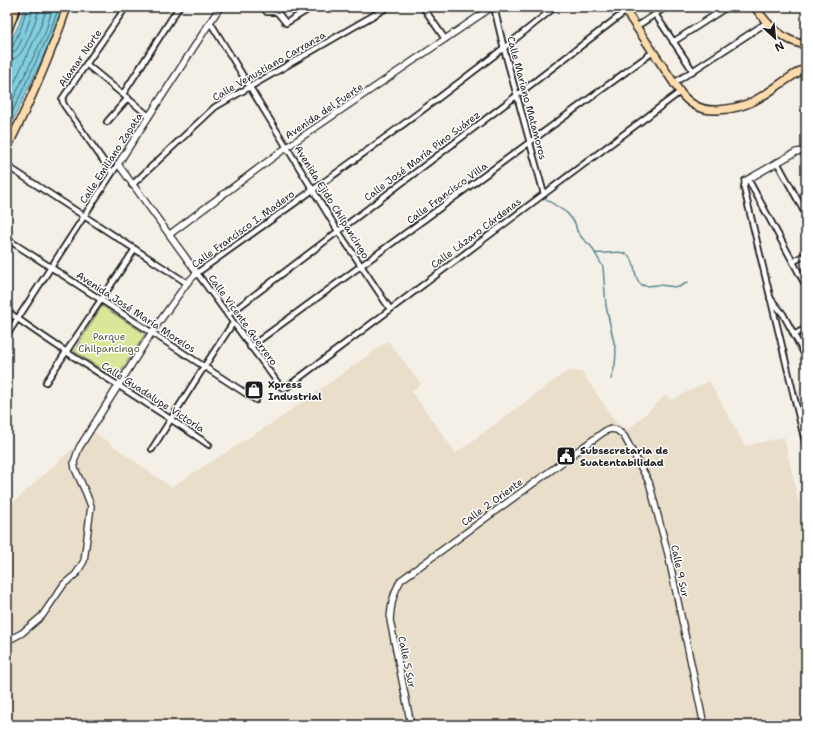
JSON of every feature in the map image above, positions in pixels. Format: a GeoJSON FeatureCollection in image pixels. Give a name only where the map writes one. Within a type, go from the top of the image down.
{"type":"FeatureCollection","features":[{"type":"Feature","properties":{"kind":"main road"},"geometry":{"type":"LineString","coordinates":[[7,32],[17,7]]}},
{"type":"Feature","properties":{"kind":"main road"},"geometry":{"type":"LineString","coordinates":[[7,148],[20,122],[67,7]]}},
{"type":"Feature","properties":{"kind":"main road"},"geometry":{"type":"LineString","coordinates":[[755,7],[766,23],[774,31],[792,42],[806,45]]}},
{"type":"Feature","properties":{"kind":"main road"},"geometry":{"type":"LineString","coordinates":[[624,9],[680,92],[686,99],[699,107],[713,110],[730,110],[753,102],[806,68]]}},
{"type":"Feature","properties":{"kind":"street","name":"Alamar Norte"},"geometry":{"type":"LineString","coordinates":[[112,173],[62,99],[126,7]]}},
{"type":"Feature","properties":{"kind":"street"},"geometry":{"type":"LineString","coordinates":[[123,94],[179,7]]}},
{"type":"Feature","properties":{"kind":"street","name":"Calle Emiliano Zapata"},"geometry":{"type":"LineString","coordinates":[[7,335],[220,7]]}},
{"type":"Feature","properties":{"kind":"street"},"geometry":{"type":"LineString","coordinates":[[263,7],[267,12],[277,12],[286,23],[309,9],[309,7]]}},
{"type":"Feature","properties":{"kind":"street","name":"Calle Venustiano Carranza"},"geometry":{"type":"LineString","coordinates":[[132,185],[215,107],[388,7]]}},
{"type":"Feature","properties":{"kind":"street"},"geometry":{"type":"LineString","coordinates":[[424,7],[445,39]]}},
{"type":"Feature","properties":{"kind":"street","name":"Avenida del Fuerte"},"geometry":{"type":"LineString","coordinates":[[170,234],[287,147],[493,7]]}},
{"type":"Feature","properties":{"kind":"street","name":"Calle Mariano Matamoros"},"geometry":{"type":"LineString","coordinates":[[493,7],[529,144],[544,194]]}},
{"type":"Feature","properties":{"kind":"street","name":"Calle Francisco I. Madero"},"geometry":{"type":"LineString","coordinates":[[7,641],[22,633],[42,616],[64,584],[76,574],[84,561],[91,506],[75,469],[74,462],[79,448],[152,332],[187,283],[197,272],[504,49],[555,7]]}},
{"type":"Feature","properties":{"kind":"street"},"geometry":{"type":"LineString","coordinates":[[636,27],[666,7]]}},
{"type":"Feature","properties":{"kind":"street"},"geometry":{"type":"LineString","coordinates":[[673,42],[727,7]]}},
{"type":"Feature","properties":{"kind":"street","name":"Calle José María Pino Suárez"},"geometry":{"type":"LineString","coordinates":[[228,315],[516,96],[624,9]]}},
{"type":"Feature","properties":{"kind":"street"},"geometry":{"type":"LineString","coordinates":[[655,14],[693,71]]}},
{"type":"Feature","properties":{"kind":"street","name":"Avenida Ejido Chilpancingo"},"geometry":{"type":"LineString","coordinates":[[210,22],[338,231],[390,309]]}},
{"type":"Feature","properties":{"kind":"street"},"geometry":{"type":"LineString","coordinates":[[674,83],[766,23]]}},
{"type":"Feature","properties":{"kind":"street","name":"Calle Francisco Villa"},"geometry":{"type":"LineString","coordinates":[[250,347],[653,52]]}},
{"type":"Feature","properties":{"kind":"street"},"geometry":{"type":"LineString","coordinates":[[86,64],[149,116]]}},
{"type":"Feature","properties":{"kind":"street","name":"Calle Lázaro Cárdenas"},"geometry":{"type":"LineString","coordinates":[[283,388],[287,387],[680,92]]}},
{"type":"Feature","properties":{"kind":"street"},"geometry":{"type":"LineString","coordinates":[[108,122],[128,98]]}},
{"type":"Feature","properties":{"kind":"street"},"geometry":{"type":"LineString","coordinates":[[806,151],[796,152],[777,162],[747,180],[744,188],[806,446]]}},
{"type":"Feature","properties":{"kind":"street"},"geometry":{"type":"LineString","coordinates":[[777,162],[806,215]]}},
{"type":"Feature","properties":{"kind":"street","name":"Calle Vicente Guerrero"},"geometry":{"type":"LineString","coordinates":[[118,164],[132,185],[170,234],[250,347],[283,388]]}},
{"type":"Feature","properties":{"kind":"street"},"geometry":{"type":"LineString","coordinates":[[7,166],[187,283]]}},
{"type":"Feature","properties":{"kind":"street"},"geometry":{"type":"LineString","coordinates":[[747,180],[806,286]]}},
{"type":"Feature","properties":{"kind":"street","name":"Avenida José María Morelos"},"geometry":{"type":"LineString","coordinates":[[7,239],[256,400]]}},
{"type":"Feature","properties":{"kind":"street"},"geometry":{"type":"LineString","coordinates":[[46,382],[135,249]]}},
{"type":"Feature","properties":{"kind":"street"},"geometry":{"type":"LineString","coordinates":[[793,262],[806,254]]}},
{"type":"Feature","properties":{"kind":"street"},"geometry":{"type":"LineString","coordinates":[[770,298],[780,310],[806,357]]}},
{"type":"Feature","properties":{"kind":"street","name":"Calle Guadalupe Victoria"},"geometry":{"type":"LineString","coordinates":[[7,311],[118,386],[209,444]]}},
{"type":"Feature","properties":{"kind":"street"},"geometry":{"type":"LineString","coordinates":[[152,449],[233,323]]}},
{"type":"Feature","properties":{"kind":"street"},"geometry":{"type":"LineString","coordinates":[[794,335],[806,328]]}},
{"type":"Feature","properties":{"kind":"street","name":"Calle 2 Oriente"},"geometry":{"type":"LineString","coordinates":[[391,603],[401,580],[605,431],[617,430]]}},
{"type":"Feature","properties":{"kind":"street","name":"Calle 9 Sur"},"geometry":{"type":"LineString","coordinates":[[617,430],[624,436],[650,482],[668,554],[704,725]]}},
{"type":"Feature","properties":{"kind":"street","name":"Calle 5 Sur"},"geometry":{"type":"LineString","coordinates":[[391,603],[390,620],[411,725]]}},
{"type":"Feature","properties":{"kind":"shaded area"},"geometry":{"type":"Polygon","coordinates":[[[388,341],[421,384],[412,392],[456,453],[567,371],[582,372],[617,424],[629,429],[666,395],[671,400],[709,381],[745,446],[784,437],[806,534],[806,725],[7,725],[7,508],[63,457],[94,432],[171,487],[280,418],[388,341]]]}},
{"type":"Feature","properties":{"kind":"green space","name":"Parque Chilpancingo"},"geometry":{"type":"Polygon","coordinates":[[[102,306],[145,334],[116,379],[74,351],[102,306]]]}},
{"type":"Feature","properties":{"kind":"water"},"geometry":{"type":"Polygon","coordinates":[[[24,7],[63,7],[53,36],[7,133],[7,48],[19,24],[24,7]]]}},
{"type":"Feature","properties":{"kind":"waterway"},"geometry":{"type":"LineString","coordinates":[[546,199],[567,213],[575,223],[577,231],[591,246],[603,267],[606,306],[616,352],[615,365],[611,379]]}},
{"type":"Feature","properties":{"kind":"waterway"},"geometry":{"type":"LineString","coordinates":[[595,253],[620,252],[628,255],[633,262],[639,283],[644,286],[660,285],[679,287],[688,282]]}},
{"type":"Feature","properties":{"kind":"place","name":"Xpress Industrial"},"geometry":{"type":"Point","coordinates":[254,390]}},
{"type":"Feature","properties":{"kind":"place","name":"Subsecretaria de Suatentabilidad"},"geometry":{"type":"Point","coordinates":[566,456]}}]}
